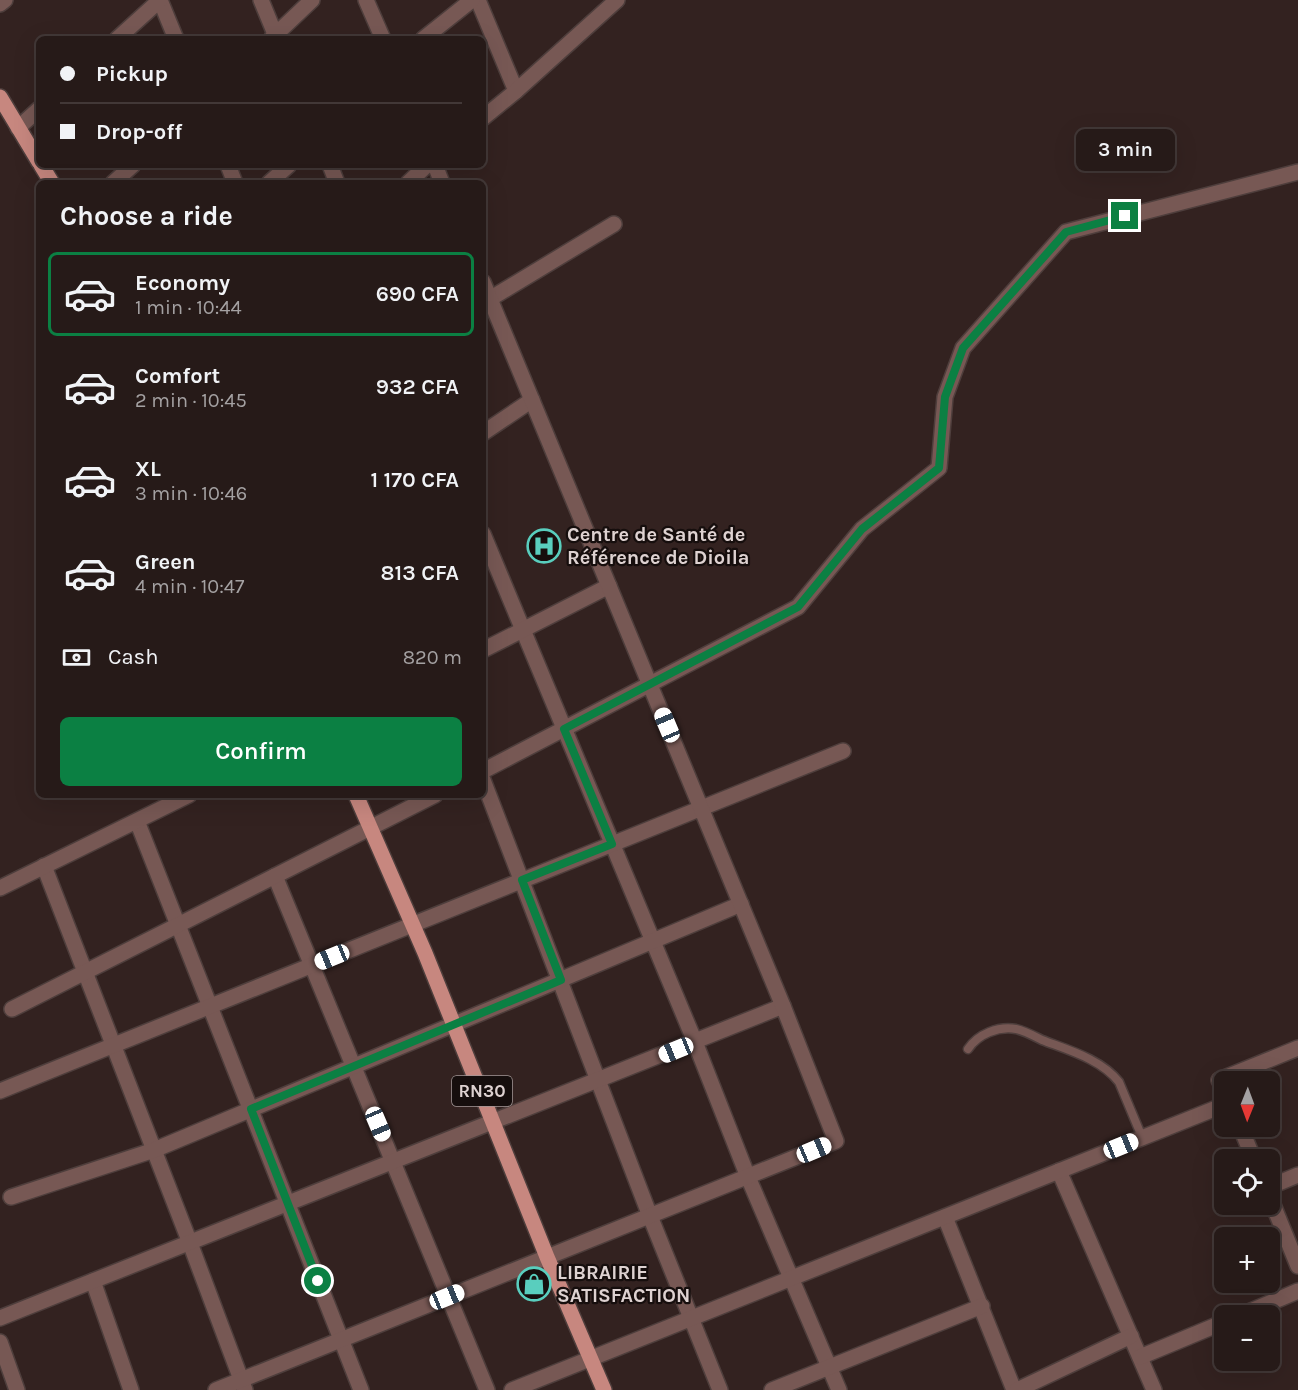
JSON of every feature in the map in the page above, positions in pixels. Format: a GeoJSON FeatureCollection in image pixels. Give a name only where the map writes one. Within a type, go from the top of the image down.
{"type":"FeatureCollection","features":[{"type":"Feature","properties":{"kind":"main road"},"geometry":{"type":"LineString","coordinates":[[0,97],[36,157]]}},
{"type":"Feature","properties":{"kind":"main road","name":"RN30"},"geometry":{"type":"LineString","coordinates":[[357,798],[455,1024],[547,1257],[604,1390]]}},
{"type":"Feature","properties":{"kind":"street"},"geometry":{"type":"LineString","coordinates":[[0,4],[5,0]]}},
{"type":"Feature","properties":{"kind":"street"},"geometry":{"type":"LineString","coordinates":[[120,36],[160,0],[175,36]]}},
{"type":"Feature","properties":{"kind":"street"},"geometry":{"type":"LineString","coordinates":[[261,0],[273,36]]}},
{"type":"Feature","properties":{"kind":"street"},"geometry":{"type":"LineString","coordinates":[[276,36],[312,0]]}},
{"type":"Feature","properties":{"kind":"street"},"geometry":{"type":"LineString","coordinates":[[366,0],[382,36]]}},
{"type":"Feature","properties":{"kind":"street"},"geometry":{"type":"LineString","coordinates":[[427,36],[471,0]]}},
{"type":"Feature","properties":{"kind":"street"},"geometry":{"type":"LineString","coordinates":[[478,0],[516,91]]}},
{"type":"Feature","properties":{"kind":"street"},"geometry":{"type":"LineString","coordinates":[[486,116],[617,0]]}},
{"type":"Feature","properties":{"kind":"street"},"geometry":{"type":"LineString","coordinates":[[18,128],[36,112]]}},
{"type":"Feature","properties":{"kind":"street"},"geometry":{"type":"LineString","coordinates":[[116,180],[130,168]]}},
{"type":"Feature","properties":{"kind":"street"},"geometry":{"type":"LineString","coordinates":[[272,180],[286,168]]}},
{"type":"Feature","properties":{"kind":"street"},"geometry":{"type":"LineString","coordinates":[[411,180],[424,168]]}},
{"type":"Feature","properties":{"kind":"street"},"geometry":{"type":"LineString","coordinates":[[486,769],[798,607],[862,529],[939,468],[945,397],[963,348],[1066,232],[1298,172]]}},
{"type":"Feature","properties":{"kind":"street"},"geometry":{"type":"LineString","coordinates":[[216,1390],[243,1385],[340,1340],[836,1141],[783,1006],[650,684],[532,400],[487,301],[614,224]]}},
{"type":"Feature","properties":{"kind":"street"},"geometry":{"type":"LineString","coordinates":[[486,431],[532,400]]}},
{"type":"Feature","properties":{"kind":"street"},"geometry":{"type":"LineString","coordinates":[[486,541],[695,1042],[748,1177],[839,1390]]}},
{"type":"Feature","properties":{"kind":"street"},"geometry":{"type":"LineString","coordinates":[[486,648],[609,586]]}},
{"type":"Feature","properties":{"kind":"street"},"geometry":{"type":"LineString","coordinates":[[0,1091],[843,751]]}},
{"type":"Feature","properties":{"kind":"street"},"geometry":{"type":"LineString","coordinates":[[486,788],[600,1080],[650,1216],[720,1390]]}},
{"type":"Feature","properties":{"kind":"street"},"geometry":{"type":"LineString","coordinates":[[0,888],[183,798]]}},
{"type":"Feature","properties":{"kind":"street"},"geometry":{"type":"LineString","coordinates":[[12,1009],[429,798]]}},
{"type":"Feature","properties":{"kind":"street"},"geometry":{"type":"LineString","coordinates":[[137,821],[361,1390]]}},
{"type":"Feature","properties":{"kind":"street"},"geometry":{"type":"LineString","coordinates":[[44,866],[243,1385]]}},
{"type":"Feature","properties":{"kind":"street"},"geometry":{"type":"LineString","coordinates":[[275,876],[487,1390]]}},
{"type":"Feature","properties":{"kind":"street"},"geometry":{"type":"LineString","coordinates":[[11,1197],[154,1150],[741,904]]}},
{"type":"Feature","properties":{"kind":"street"},"geometry":{"type":"LineString","coordinates":[[0,1318],[783,1006]]}},
{"type":"Feature","properties":{"kind":"street"},"geometry":{"type":"LineString","coordinates":[[1241,1071],[1298,1048]]}},
{"type":"Feature","properties":{"kind":"street"},"geometry":{"type":"LineString","coordinates":[[512,1390],[1214,1109]]}},
{"type":"Feature","properties":{"kind":"street"},"geometry":{"type":"LineString","coordinates":[[1059,1171],[1154,1390]]}},
{"type":"Feature","properties":{"kind":"street"},"geometry":{"type":"LineString","coordinates":[[1280,1182],[1298,1175]]}},
{"type":"Feature","properties":{"kind":"street"},"geometry":{"type":"LineString","coordinates":[[1277,1215],[1298,1266]]}},
{"type":"Feature","properties":{"kind":"street"},"geometry":{"type":"LineString","coordinates":[[945,1216],[1015,1390],[1131,1336]]}},
{"type":"Feature","properties":{"kind":"street"},"geometry":{"type":"LineString","coordinates":[[93,1281],[131,1390]]}},
{"type":"Feature","properties":{"kind":"street"},"geometry":{"type":"LineString","coordinates":[[1265,1305],[1298,1291]]}},
{"type":"Feature","properties":{"kind":"street"},"geometry":{"type":"LineString","coordinates":[[772,1390],[982,1306]]}},
{"type":"Feature","properties":{"kind":"street"},"geometry":{"type":"LineString","coordinates":[[1140,1357],[1214,1326]]}},
{"type":"Feature","properties":{"kind":"street"},"geometry":{"type":"LineString","coordinates":[[0,1342],[17,1390]]}},
{"type":"Feature","properties":{"kind":"lane"},"geometry":{"type":"LineString","coordinates":[[968,1049],[975,1039],[988,1032],[1017,1029],[1099,1064],[1119,1082],[1142,1137]]}},
{"type":"Feature","properties":{"kind":"place","name":"Centre de Santé de Référence de Dioila"},"geometry":{"type":"Point","coordinates":[544,546]}},
{"type":"Feature","properties":{"kind":"place","name":"LIBRAIRIE SATISFACTION"},"geometry":{"type":"Point","coordinates":[534,1284]}},
{"type":"Feature","properties":{"kind":"route"},"geometry":{"type":"LineString","coordinates":[[318,1281],[251,1109],[561,980],[522,880],[612,844],[564,729],[798,607],[862,529],[939,468],[945,397],[963,348],[1066,232],[1125,216]]}}]}
